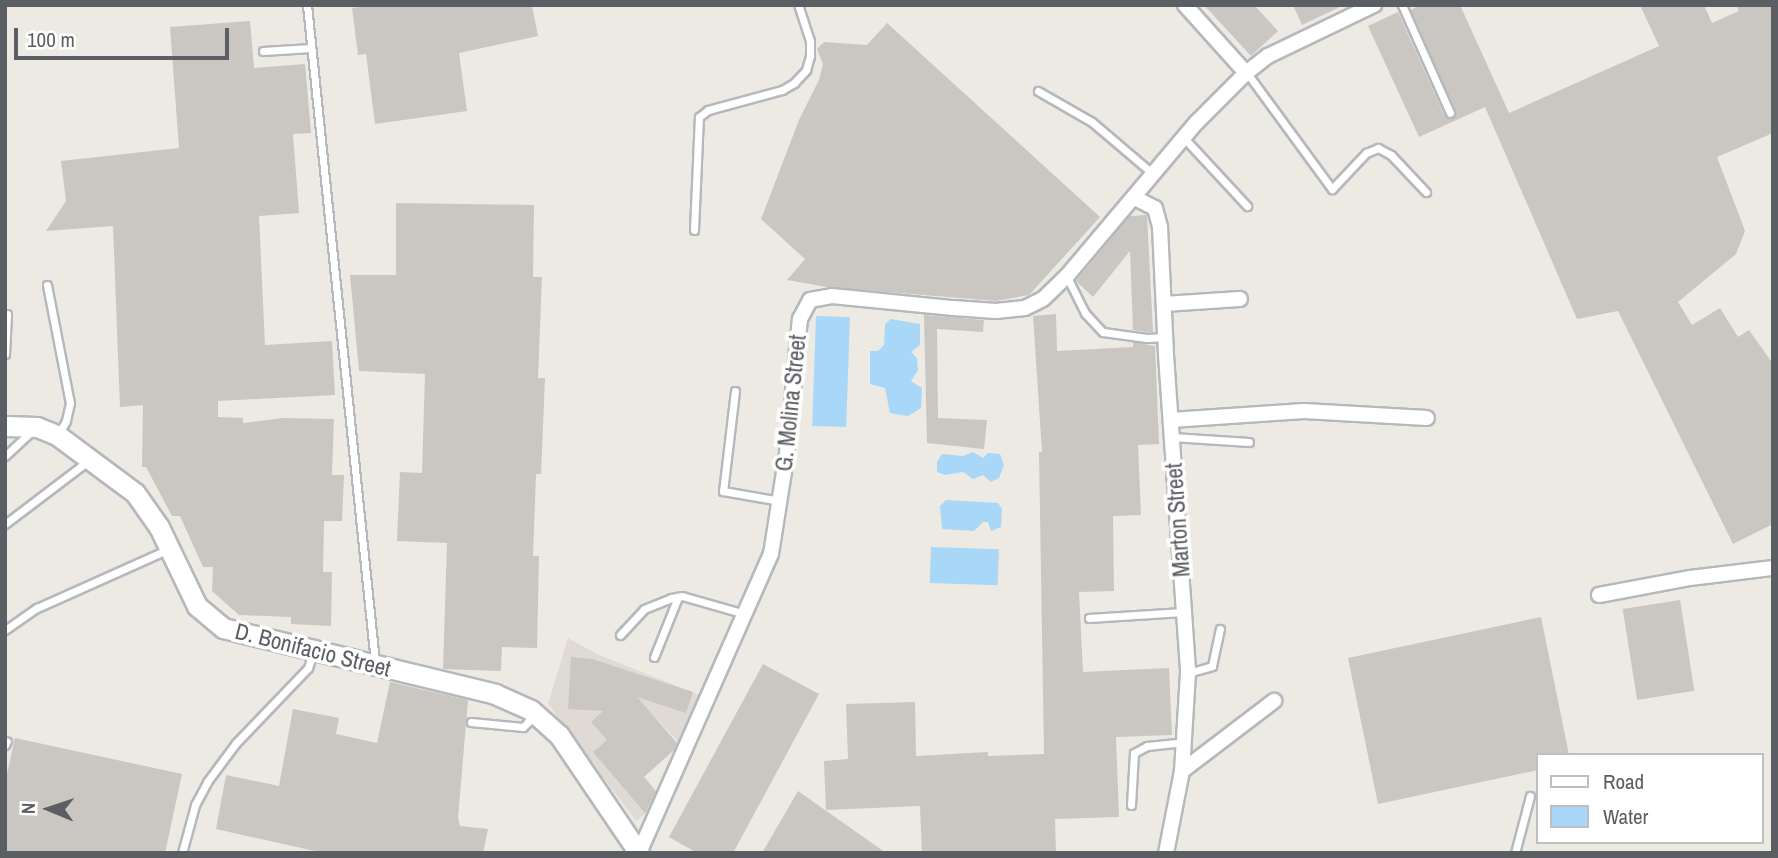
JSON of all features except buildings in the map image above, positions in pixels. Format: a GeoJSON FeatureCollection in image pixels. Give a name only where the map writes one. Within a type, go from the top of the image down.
{"type":"FeatureCollection","features":[{"type":"Feature","properties":{"kind":"main road","name":"D. Bonifacio Street"},"geometry":{"type":"LineString","coordinates":[[5,426],[37,427],[57,435],[135,493],[159,527],[197,606],[213,622],[237,633],[495,694],[531,710],[559,734],[639,853]]}},
{"type":"Feature","properties":{"kind":"street"},"geometry":{"type":"LineString","coordinates":[[1185,5],[1246,73]]}},
{"type":"Feature","properties":{"kind":"street","name":"G. Molina Street"},"geometry":{"type":"LineString","coordinates":[[639,853],[771,554],[789,474],[800,319],[810,300],[832,296],[964,309],[1025,308],[1043,299],[1067,276],[1184,138],[1246,73],[1268,57],[1374,5]]}},
{"type":"Feature","properties":{"kind":"street","name":"Marton Street"},"geometry":{"type":"LineString","coordinates":[[1135,198],[1155,208],[1158,216],[1188,673],[1182,771],[1166,853]]}},
{"type":"Feature","properties":{"kind":"street"},"geometry":{"type":"LineString","coordinates":[[1164,304],[1240,299]]}},
{"type":"Feature","properties":{"kind":"street"},"geometry":{"type":"LineString","coordinates":[[1171,420],[1304,411],[1427,418]]}},
{"type":"Feature","properties":{"kind":"street"},"geometry":{"type":"LineString","coordinates":[[1598,595],[1690,578],[1773,568]]}},
{"type":"Feature","properties":{"kind":"street"},"geometry":{"type":"LineString","coordinates":[[1182,771],[1273,701]]}},
{"type":"Feature","properties":{"kind":"lane"},"geometry":{"type":"LineString","coordinates":[[307,5],[375,666]]}},
{"type":"Feature","properties":{"kind":"lane"},"geometry":{"type":"LineString","coordinates":[[694,230],[699,117],[721,106],[782,90],[794,83],[806,70],[810,41],[798,5]]}},
{"type":"Feature","properties":{"kind":"lane"},"geometry":{"type":"LineString","coordinates":[[1402,5],[1450,113]]}},
{"type":"Feature","properties":{"kind":"lane"},"geometry":{"type":"LineString","coordinates":[[262,51],[311,48]]}},
{"type":"Feature","properties":{"kind":"lane"},"geometry":{"type":"LineString","coordinates":[[1246,73],[1332,190],[1366,153],[1378,148],[1391,155],[1426,192]]}},
{"type":"Feature","properties":{"kind":"lane"},"geometry":{"type":"LineString","coordinates":[[1038,91],[1091,122],[1154,174]]}},
{"type":"Feature","properties":{"kind":"lane"},"geometry":{"type":"LineString","coordinates":[[1184,138],[1247,205]]}},
{"type":"Feature","properties":{"kind":"lane"},"geometry":{"type":"LineString","coordinates":[[1067,276],[1085,313],[1103,332],[1147,338],[1165,337]]}},
{"type":"Feature","properties":{"kind":"lane"},"geometry":{"type":"LineString","coordinates":[[47,285],[70,403],[66,421],[57,435]]}},
{"type":"Feature","properties":{"kind":"lane"},"geometry":{"type":"LineString","coordinates":[[5,354],[7,314]]}},
{"type":"Feature","properties":{"kind":"lane"},"geometry":{"type":"LineString","coordinates":[[735,391],[723,491],[781,501]]}},
{"type":"Feature","properties":{"kind":"lane"},"geometry":{"type":"LineString","coordinates":[[5,456],[37,427]]}},
{"type":"Feature","properties":{"kind":"lane"},"geometry":{"type":"LineString","coordinates":[[1172,437],[1249,442]]}},
{"type":"Feature","properties":{"kind":"lane"},"geometry":{"type":"LineString","coordinates":[[5,524],[91,459]]}},
{"type":"Feature","properties":{"kind":"lane"},"geometry":{"type":"LineString","coordinates":[[5,631],[37,608],[169,548]]}},
{"type":"Feature","properties":{"kind":"lane"},"geometry":{"type":"LineString","coordinates":[[654,656],[678,597]]}},
{"type":"Feature","properties":{"kind":"lane"},"geometry":{"type":"LineString","coordinates":[[620,635],[644,609],[678,597],[745,614]]}},
{"type":"Feature","properties":{"kind":"lane"},"geometry":{"type":"LineString","coordinates":[[1088,618],[1184,612]]}},
{"type":"Feature","properties":{"kind":"lane"},"geometry":{"type":"LineString","coordinates":[[1188,673],[1212,666],[1220,629]]}},
{"type":"Feature","properties":{"kind":"lane"},"geometry":{"type":"LineString","coordinates":[[182,853],[195,805],[206,782],[236,743],[308,668],[313,652]]}},
{"type":"Feature","properties":{"kind":"lane"},"geometry":{"type":"LineString","coordinates":[[471,722],[523,727],[528,722],[531,710]]}},
{"type":"Feature","properties":{"kind":"lane"},"geometry":{"type":"LineString","coordinates":[[1131,805],[1134,753],[1147,746],[1184,742]]}},
{"type":"Feature","properties":{"kind":"lane"},"geometry":{"type":"LineString","coordinates":[[1515,853],[1530,796]]}},
{"type":"Feature","properties":{"kind":"shaded area"},"geometry":{"type":"Polygon","coordinates":[[[568,638],[597,654],[704,697],[683,747],[656,718],[621,748],[663,799],[636,821],[548,704],[568,638]]]}},
{"type":"Feature","properties":{"kind":"water"},"geometry":{"type":"Polygon","coordinates":[[[816,316],[850,317],[846,427],[812,426],[816,316]]]}},
{"type":"Feature","properties":{"kind":"water"},"geometry":{"type":"Polygon","coordinates":[[[891,319],[920,324],[920,345],[911,352],[917,358],[918,370],[911,381],[922,388],[921,408],[908,416],[890,413],[885,388],[870,384],[870,351],[878,351],[884,345],[885,324],[891,319]]]}},
{"type":"Feature","properties":{"kind":"water"},"geometry":{"type":"Polygon","coordinates":[[[973,452],[983,458],[988,453],[1000,454],[1004,465],[999,478],[991,482],[983,475],[973,479],[963,472],[945,475],[937,472],[937,462],[942,454],[963,456],[973,452]]]}},
{"type":"Feature","properties":{"kind":"water"},"geometry":{"type":"Polygon","coordinates":[[[946,500],[998,503],[1002,509],[1001,527],[991,531],[988,522],[983,522],[974,531],[942,529],[940,506],[946,500]]]}},
{"type":"Feature","properties":{"kind":"water"},"geometry":{"type":"Polygon","coordinates":[[[931,547],[999,549],[998,585],[930,583],[931,547]]]}}]}
